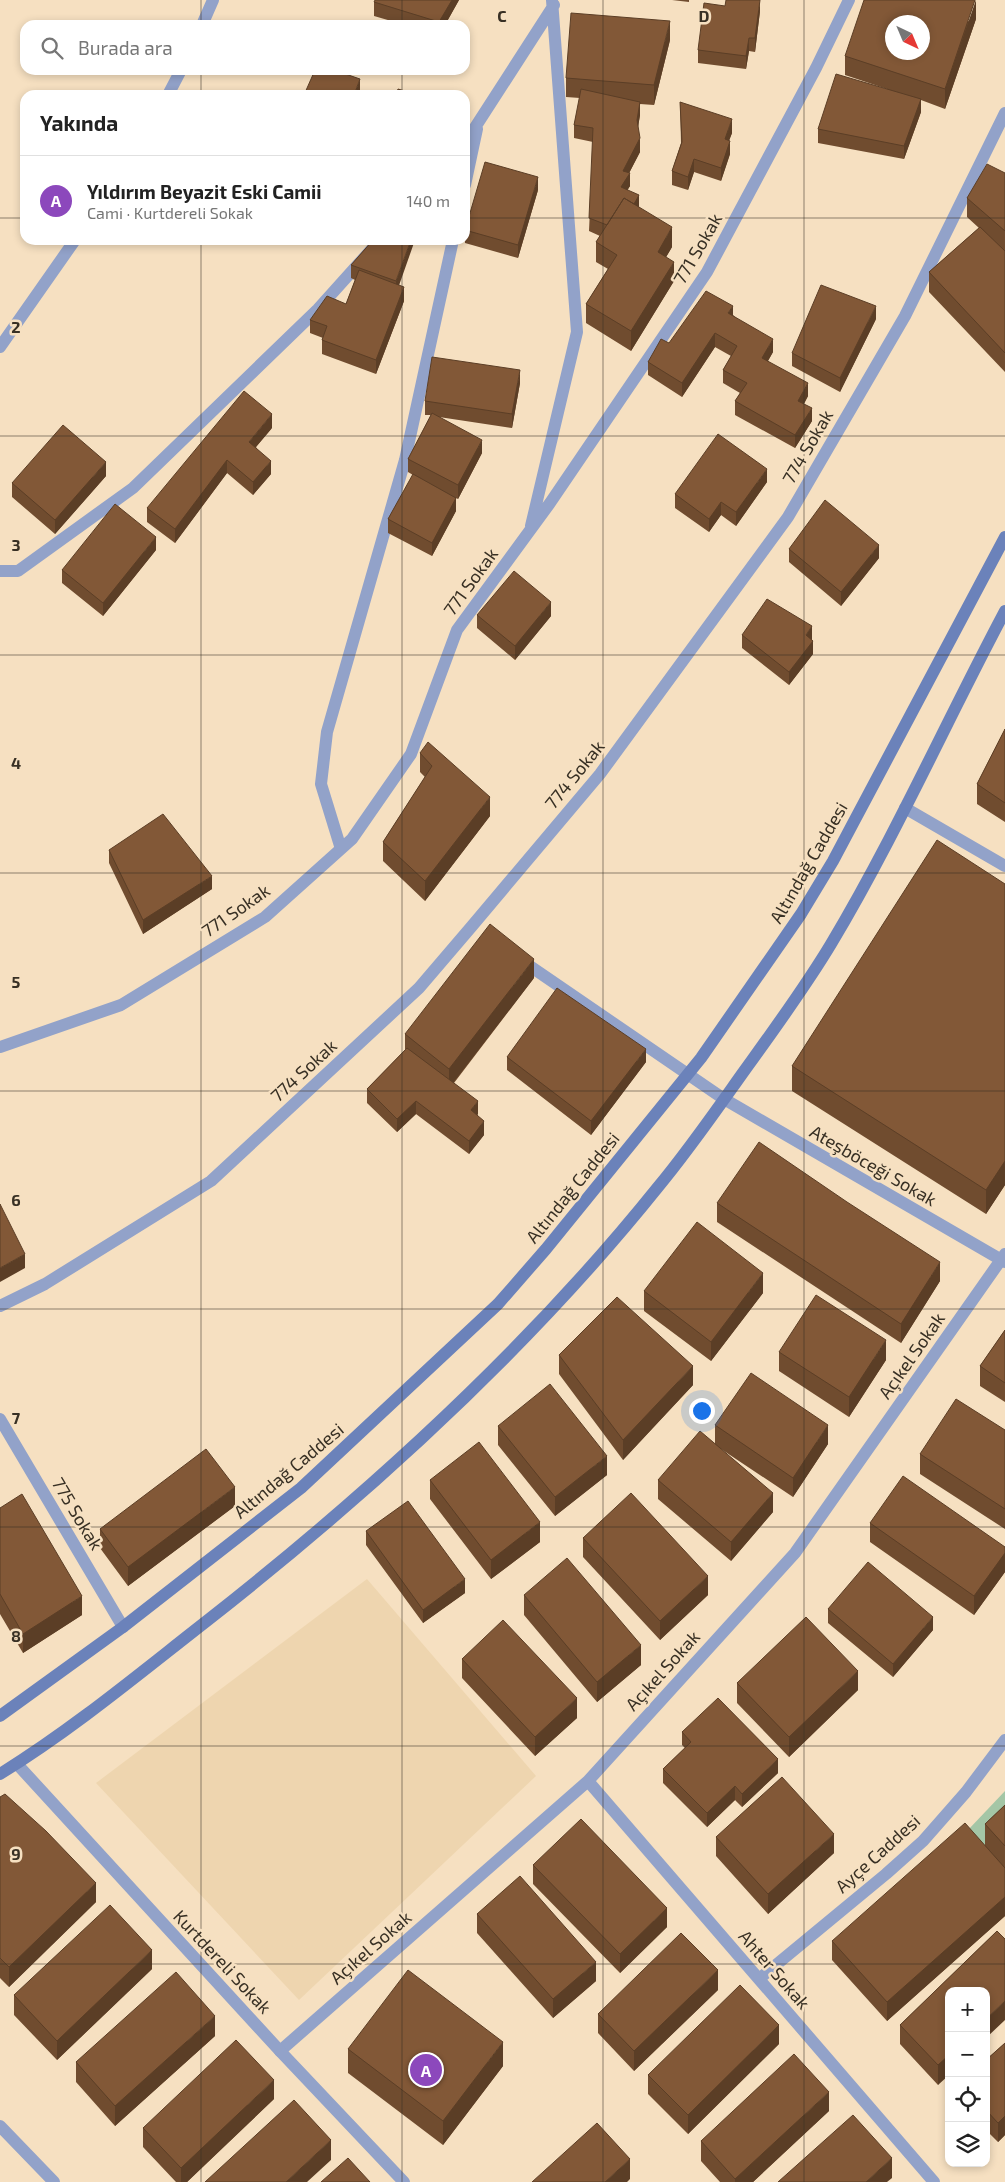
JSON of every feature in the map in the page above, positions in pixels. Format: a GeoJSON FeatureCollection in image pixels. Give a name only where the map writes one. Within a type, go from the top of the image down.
{"type":"FeatureCollection","features":[{"type":"Feature","properties":{"kind":"main road","name":"Altındağ Caddesi"},"geometry":{"type":"LineString","coordinates":[[0,1716],[123,1627],[301,1488],[498,1304],[546,1249],[688,1076],[801,914],[824,876],[1005,537]]}},
{"type":"Feature","properties":{"kind":"main road"},"geometry":{"type":"LineString","coordinates":[[0,1774],[17,1764],[141,1673],[262,1578],[393,1463],[498,1364],[581,1277],[660,1186],[789,1008],[830,946],[905,808],[1005,611]]}},
{"type":"Feature","properties":{"kind":"street"},"geometry":{"type":"LineString","coordinates":[[204,20],[213,0]]}},
{"type":"Feature","properties":{"kind":"street","name":"771 Sokak"},"geometry":{"type":"LineString","coordinates":[[0,1046],[121,1005],[265,917],[352,839],[411,754],[457,630],[529,532],[707,272],[816,68],[849,0]]}},
{"type":"Feature","properties":{"kind":"street"},"geometry":{"type":"LineString","coordinates":[[529,532],[578,332],[554,2]]}},
{"type":"Feature","properties":{"kind":"street"},"geometry":{"type":"LineString","coordinates":[[470,134],[554,2]]}},
{"type":"Feature","properties":{"kind":"street"},"geometry":{"type":"LineString","coordinates":[[171,90],[178,75]]}},
{"type":"Feature","properties":{"kind":"street","name":"774 Sokak"},"geometry":{"type":"LineString","coordinates":[[0,1306],[46,1284],[211,1181],[419,988],[476,929],[600,774],[788,517],[905,316],[1005,113]]}},
{"type":"Feature","properties":{"kind":"street"},"geometry":{"type":"LineString","coordinates":[[470,162],[479,120]]}},
{"type":"Feature","properties":{"kind":"street"},"geometry":{"type":"LineString","coordinates":[[0,347],[71,245]]}},
{"type":"Feature","properties":{"kind":"street"},"geometry":{"type":"LineString","coordinates":[[0,571],[18,571],[133,488],[318,309],[376,245]]}},
{"type":"Feature","properties":{"kind":"street"},"geometry":{"type":"LineString","coordinates":[[341,849],[321,784],[326,732],[405,460],[452,245]]}},
{"type":"Feature","properties":{"kind":"street"},"geometry":{"type":"LineString","coordinates":[[905,808],[1005,866]]}},
{"type":"Feature","properties":{"kind":"street","name":"Ateşböceği Sokak"},"geometry":{"type":"LineString","coordinates":[[512,954],[724,1099],[1004,1259]]}},
{"type":"Feature","properties":{"kind":"street","name":"Açıkel Sokak"},"geometry":{"type":"LineString","coordinates":[[280,2051],[588,1781],[795,1553],[1004,1259]]}},
{"type":"Feature","properties":{"kind":"street","name":"775 Sokak"},"geometry":{"type":"LineString","coordinates":[[0,1419],[123,1627]]}},
{"type":"Feature","properties":{"kind":"street","name":"Ayçe Caddesi"},"geometry":{"type":"LineString","coordinates":[[759,1979],[923,1841],[966,1792],[1005,1740]]}},
{"type":"Feature","properties":{"kind":"street","name":"Kurtdereli Sokak"},"geometry":{"type":"LineString","coordinates":[[17,1764],[280,2051],[404,2182]]}},
{"type":"Feature","properties":{"kind":"street","name":"Ahter Sokak"},"geometry":{"type":"LineString","coordinates":[[588,1781],[934,2182]]}},
{"type":"Feature","properties":{"kind":"street"},"geometry":{"type":"LineString","coordinates":[[0,2126],[54,2182]]}},
{"type":"Feature","properties":{"kind":"shaded area"},"geometry":{"type":"Polygon","coordinates":[[[367,1579],[536,1776],[299,2000],[96,1783],[367,1579]]]}},
{"type":"Feature","properties":{"kind":"green space"},"geometry":{"type":"Polygon","coordinates":[[[1005,1791],[1005,1870],[968,1830],[1005,1791]]]}},
{"type":"Feature","properties":{"kind":"building"},"geometry":{"type":"Polygon","coordinates":[[[375,0],[452,0],[440,20],[432,20],[374,2],[375,0]]]}},
{"type":"Feature","properties":{"kind":"building"},"geometry":{"type":"Polygon","coordinates":[[[726,0],[760,0],[755,38],[749,38],[746,56],[698,50],[704,3],[725,6],[726,0]]]}},
{"type":"Feature","properties":{"kind":"building"},"geometry":{"type":"Polygon","coordinates":[[[864,0],[975,0],[945,89],[845,56],[864,0]]]}},
{"type":"Feature","properties":{"kind":"building"},"geometry":{"type":"Polygon","coordinates":[[[571,13],[670,21],[654,85],[566,78],[571,13]]]}},
{"type":"Feature","properties":{"kind":"building"},"geometry":{"type":"Polygon","coordinates":[[[836,74],[921,99],[904,146],[818,129],[836,74]]]}},
{"type":"Feature","properties":{"kind":"building"},"geometry":{"type":"Polygon","coordinates":[[[313,75],[348,75],[360,79],[356,90],[306,90],[313,75]]]}},
{"type":"Feature","properties":{"kind":"building"},"geometry":{"type":"Polygon","coordinates":[[[581,89],[640,102],[637,120],[640,138],[623,171],[630,173],[621,187],[639,195],[634,204],[624,198],[607,225],[589,218],[593,128],[574,125],[581,89]]]}},
{"type":"Feature","properties":{"kind":"building"},"geometry":{"type":"Polygon","coordinates":[[[680,102],[732,119],[725,139],[730,141],[721,168],[694,159],[688,177],[672,171],[682,142],[680,102]]]}},
{"type":"Feature","properties":{"kind":"building"},"geometry":{"type":"Polygon","coordinates":[[[485,162],[538,177],[518,245],[470,231],[470,213],[485,162]]]}},
{"type":"Feature","properties":{"kind":"building"},"geometry":{"type":"Polygon","coordinates":[[[987,164],[1005,173],[1005,231],[967,198],[987,164]]]}},
{"type":"Feature","properties":{"kind":"building"},"geometry":{"type":"Polygon","coordinates":[[[624,198],[672,227],[658,252],[674,262],[631,331],[586,304],[617,255],[596,242],[624,198]]]}},
{"type":"Feature","properties":{"kind":"building"},"geometry":{"type":"Polygon","coordinates":[[[980,227],[1005,251],[1005,353],[929,272],[980,227]]]}},
{"type":"Feature","properties":{"kind":"building"},"geometry":{"type":"Polygon","coordinates":[[[369,245],[409,245],[396,281],[351,265],[369,245]]]}},
{"type":"Feature","properties":{"kind":"building"},"geometry":{"type":"Polygon","coordinates":[[[359,270],[404,287],[376,360],[322,340],[327,326],[310,320],[327,296],[346,304],[359,270]]]}},
{"type":"Feature","properties":{"kind":"building"},"geometry":{"type":"Polygon","coordinates":[[[821,285],[876,306],[840,378],[792,353],[821,285]]]}},
{"type":"Feature","properties":{"kind":"building"},"geometry":{"type":"Polygon","coordinates":[[[706,291],[733,306],[728,313],[773,339],[762,358],[808,383],[798,401],[812,408],[795,435],[735,401],[747,383],[723,370],[737,346],[715,333],[682,383],[648,362],[661,339],[669,343],[706,291]]]}},
{"type":"Feature","properties":{"kind":"building"},"geometry":{"type":"Polygon","coordinates":[[[432,357],[520,370],[512,414],[425,401],[432,357]]]}},
{"type":"Feature","properties":{"kind":"building"},"geometry":{"type":"Polygon","coordinates":[[[244,391],[272,414],[249,442],[271,461],[253,482],[227,460],[175,529],[147,508],[244,391]]]}},
{"type":"Feature","properties":{"kind":"building"},"geometry":{"type":"Polygon","coordinates":[[[432,413],[482,440],[458,485],[408,459],[432,413]]]}},
{"type":"Feature","properties":{"kind":"building"},"geometry":{"type":"Polygon","coordinates":[[[63,425],[106,462],[55,520],[12,483],[63,425]]]}},
{"type":"Feature","properties":{"kind":"building"},"geometry":{"type":"Polygon","coordinates":[[[718,434],[767,469],[736,512],[721,502],[709,519],[675,494],[718,434]]]}},
{"type":"Feature","properties":{"kind":"building"},"geometry":{"type":"Polygon","coordinates":[[[413,474],[456,498],[432,543],[388,519],[413,474]]]}},
{"type":"Feature","properties":{"kind":"building"},"geometry":{"type":"Polygon","coordinates":[[[825,500],[879,545],[841,592],[789,549],[825,500]]]}},
{"type":"Feature","properties":{"kind":"building"},"geometry":{"type":"Polygon","coordinates":[[[115,504],[156,537],[103,603],[62,570],[115,504]]]}},
{"type":"Feature","properties":{"kind":"building"},"geometry":{"type":"Polygon","coordinates":[[[514,571],[551,602],[515,646],[477,615],[514,571]]]}},
{"type":"Feature","properties":{"kind":"building"},"geometry":{"type":"Polygon","coordinates":[[[767,599],[812,626],[806,635],[813,641],[789,672],[742,635],[767,599]]]}},
{"type":"Feature","properties":{"kind":"building"},"geometry":{"type":"Polygon","coordinates":[[[1005,729],[1005,803],[977,784],[1005,729]]]}},
{"type":"Feature","properties":{"kind":"building"},"geometry":{"type":"Polygon","coordinates":[[[428,742],[490,797],[425,881],[383,842],[432,766],[420,753],[428,742]]]}},
{"type":"Feature","properties":{"kind":"building"},"geometry":{"type":"Polygon","coordinates":[[[163,814],[212,876],[143,920],[109,850],[163,814]]]}},
{"type":"Feature","properties":{"kind":"building"},"geometry":{"type":"Polygon","coordinates":[[[937,840],[1005,884],[1005,1161],[986,1190],[792,1066],[937,840]]]}},
{"type":"Feature","properties":{"kind":"building"},"geometry":{"type":"Polygon","coordinates":[[[490,924],[534,959],[449,1069],[405,1034],[490,924]]]}},
{"type":"Feature","properties":{"kind":"building"},"geometry":{"type":"Polygon","coordinates":[[[557,988],[646,1049],[591,1121],[507,1057],[557,988]]]}},
{"type":"Feature","properties":{"kind":"building"},"geometry":{"type":"Polygon","coordinates":[[[407,1048],[478,1101],[471,1110],[484,1121],[469,1141],[416,1101],[397,1119],[367,1089],[407,1048]]]}},
{"type":"Feature","properties":{"kind":"building"},"geometry":{"type":"Polygon","coordinates":[[[759,1142],[940,1262],[901,1324],[717,1203],[759,1142]]]}},
{"type":"Feature","properties":{"kind":"building"},"geometry":{"type":"Polygon","coordinates":[[[0,1204],[25,1254],[0,1268],[0,1204]]]}},
{"type":"Feature","properties":{"kind":"building"},"geometry":{"type":"Polygon","coordinates":[[[697,1222],[763,1273],[711,1342],[644,1291],[697,1222]]]}},
{"type":"Feature","properties":{"kind":"building"},"geometry":{"type":"Polygon","coordinates":[[[816,1295],[886,1340],[849,1397],[779,1352],[816,1295]]]}},
{"type":"Feature","properties":{"kind":"building"},"geometry":{"type":"Polygon","coordinates":[[[617,1297],[693,1366],[623,1440],[559,1355],[617,1297]]]}},
{"type":"Feature","properties":{"kind":"building"},"geometry":{"type":"Polygon","coordinates":[[[1005,1330],[1005,1383],[980,1366],[1005,1330]]]}},
{"type":"Feature","properties":{"kind":"building"},"geometry":{"type":"Polygon","coordinates":[[[751,1373],[828,1425],[793,1478],[715,1425],[751,1373]]]}},
{"type":"Feature","properties":{"kind":"building"},"geometry":{"type":"Polygon","coordinates":[[[550,1384],[607,1456],[555,1497],[498,1426],[550,1384]]]}},
{"type":"Feature","properties":{"kind":"building"},"geometry":{"type":"Polygon","coordinates":[[[956,1399],[1005,1430],[1005,1509],[920,1454],[956,1399]]]}},
{"type":"Feature","properties":{"kind":"building"},"geometry":{"type":"Polygon","coordinates":[[[700,1431],[773,1493],[731,1542],[658,1480],[700,1431]]]}},
{"type":"Feature","properties":{"kind":"building"},"geometry":{"type":"Polygon","coordinates":[[[479,1442],[540,1522],[491,1560],[430,1480],[479,1442]]]}},
{"type":"Feature","properties":{"kind":"building"},"geometry":{"type":"Polygon","coordinates":[[[206,1449],[235,1487],[128,1567],[100,1529],[206,1449]]]}},
{"type":"Feature","properties":{"kind":"building"},"geometry":{"type":"Polygon","coordinates":[[[903,1476],[1005,1547],[1005,1553],[974,1596],[870,1523],[903,1476]]]}},
{"type":"Feature","properties":{"kind":"building"},"geometry":{"type":"Polygon","coordinates":[[[631,1493],[708,1576],[660,1621],[583,1538],[631,1493]]]}},
{"type":"Feature","properties":{"kind":"building"},"geometry":{"type":"Polygon","coordinates":[[[22,1494],[82,1596],[23,1634],[0,1594],[0,1508],[22,1494]]]}},
{"type":"Feature","properties":{"kind":"building"},"geometry":{"type":"Polygon","coordinates":[[[408,1501],[465,1579],[423,1610],[366,1531],[408,1501]]]}},
{"type":"Feature","properties":{"kind":"building"},"geometry":{"type":"Polygon","coordinates":[[[567,1558],[641,1645],[597,1682],[524,1595],[567,1558]]]}},
{"type":"Feature","properties":{"kind":"building"},"geometry":{"type":"Polygon","coordinates":[[[868,1562],[933,1617],[893,1664],[828,1609],[868,1562]]]}},
{"type":"Feature","properties":{"kind":"building"},"geometry":{"type":"Polygon","coordinates":[[[806,1617],[858,1671],[789,1737],[737,1683],[806,1617]]]}},
{"type":"Feature","properties":{"kind":"building"},"geometry":{"type":"Polygon","coordinates":[[[503,1620],[577,1698],[535,1737],[462,1659],[503,1620]]]}},
{"type":"Feature","properties":{"kind":"building"},"geometry":{"type":"Polygon","coordinates":[[[718,1698],[778,1759],[742,1794],[735,1786],[707,1813],[663,1769],[691,1742],[682,1732],[718,1698]]]}},
{"type":"Feature","properties":{"kind":"building"},"geometry":{"type":"Polygon","coordinates":[[[782,1777],[834,1834],[768,1894],[716,1837],[782,1777]]]}},
{"type":"Feature","properties":{"kind":"building"},"geometry":{"type":"Polygon","coordinates":[[[5,1794],[46,1831],[96,1883],[9,1967],[0,1958],[0,1797],[5,1794]]]}},
{"type":"Feature","properties":{"kind":"building"},"geometry":{"type":"Polygon","coordinates":[[[1005,1805],[1005,1846],[985,1824],[1005,1805]]]}},
{"type":"Feature","properties":{"kind":"building"},"geometry":{"type":"Polygon","coordinates":[[[581,1819],[667,1908],[620,1954],[533,1865],[581,1819]]]}},
{"type":"Feature","properties":{"kind":"building"},"geometry":{"type":"Polygon","coordinates":[[[965,1823],[1005,1868],[1005,1897],[887,2002],[832,1941],[965,1823]]]}},
{"type":"Feature","properties":{"kind":"building"},"geometry":{"type":"Polygon","coordinates":[[[520,1876],[596,1962],[553,1999],[477,1914],[520,1876]]]}},
{"type":"Feature","properties":{"kind":"building"},"geometry":{"type":"Polygon","coordinates":[[[110,1905],[152,1950],[57,2041],[14,1995],[110,1905]]]}},
{"type":"Feature","properties":{"kind":"building"},"geometry":{"type":"Polygon","coordinates":[[[997,1931],[1005,1939],[1005,2001],[990,2015],[990,1987],[945,1987],[945,2059],[938,2065],[900,2025],[997,1931]]]}},
{"type":"Feature","properties":{"kind":"building"},"geometry":{"type":"Polygon","coordinates":[[[681,1933],[718,1970],[634,2051],[598,2014],[681,1933]]]}},
{"type":"Feature","properties":{"kind":"building"},"geometry":{"type":"Polygon","coordinates":[[[408,1970],[503,2042],[443,2121],[348,2049],[408,1970]]]}},
{"type":"Feature","properties":{"kind":"building"},"geometry":{"type":"Polygon","coordinates":[[[176,1972],[215,2016],[115,2106],[76,2062],[176,1972]]]}},
{"type":"Feature","properties":{"kind":"building"},"geometry":{"type":"Polygon","coordinates":[[[740,1985],[779,2025],[688,2115],[648,2075],[740,1985]]]}},
{"type":"Feature","properties":{"kind":"building"},"geometry":{"type":"Polygon","coordinates":[[[236,2040],[274,2080],[181,2168],[143,2128],[236,2040]]]}},
{"type":"Feature","properties":{"kind":"building"},"geometry":{"type":"Polygon","coordinates":[[[1005,2043],[1005,2116],[998,2123],[990,2114],[990,2056],[1005,2043]]]}},
{"type":"Feature","properties":{"kind":"building"},"geometry":{"type":"Polygon","coordinates":[[[794,2054],[829,2092],[735,2179],[701,2141],[794,2054]]]}},
{"type":"Feature","properties":{"kind":"building"},"geometry":{"type":"Polygon","coordinates":[[[294,2100],[331,2140],[286,2182],[205,2182],[294,2100]]]}},
{"type":"Feature","properties":{"kind":"building"},"geometry":{"type":"Polygon","coordinates":[[[853,2115],[892,2158],[866,2182],[778,2182],[853,2115]]]}},
{"type":"Feature","properties":{"kind":"building"},"geometry":{"type":"Polygon","coordinates":[[[597,2123],[630,2159],[605,2182],[532,2182],[597,2123]]]}},
{"type":"Feature","properties":{"kind":"building"},"geometry":{"type":"Polygon","coordinates":[[[348,2158],[370,2182],[321,2182],[348,2158]]]}},
{"type":"Feature","properties":{"kind":"place","name":"Yıldırım Beyazit Eski Camii"},"geometry":{"type":"Point","coordinates":[426,2070]}}]}
